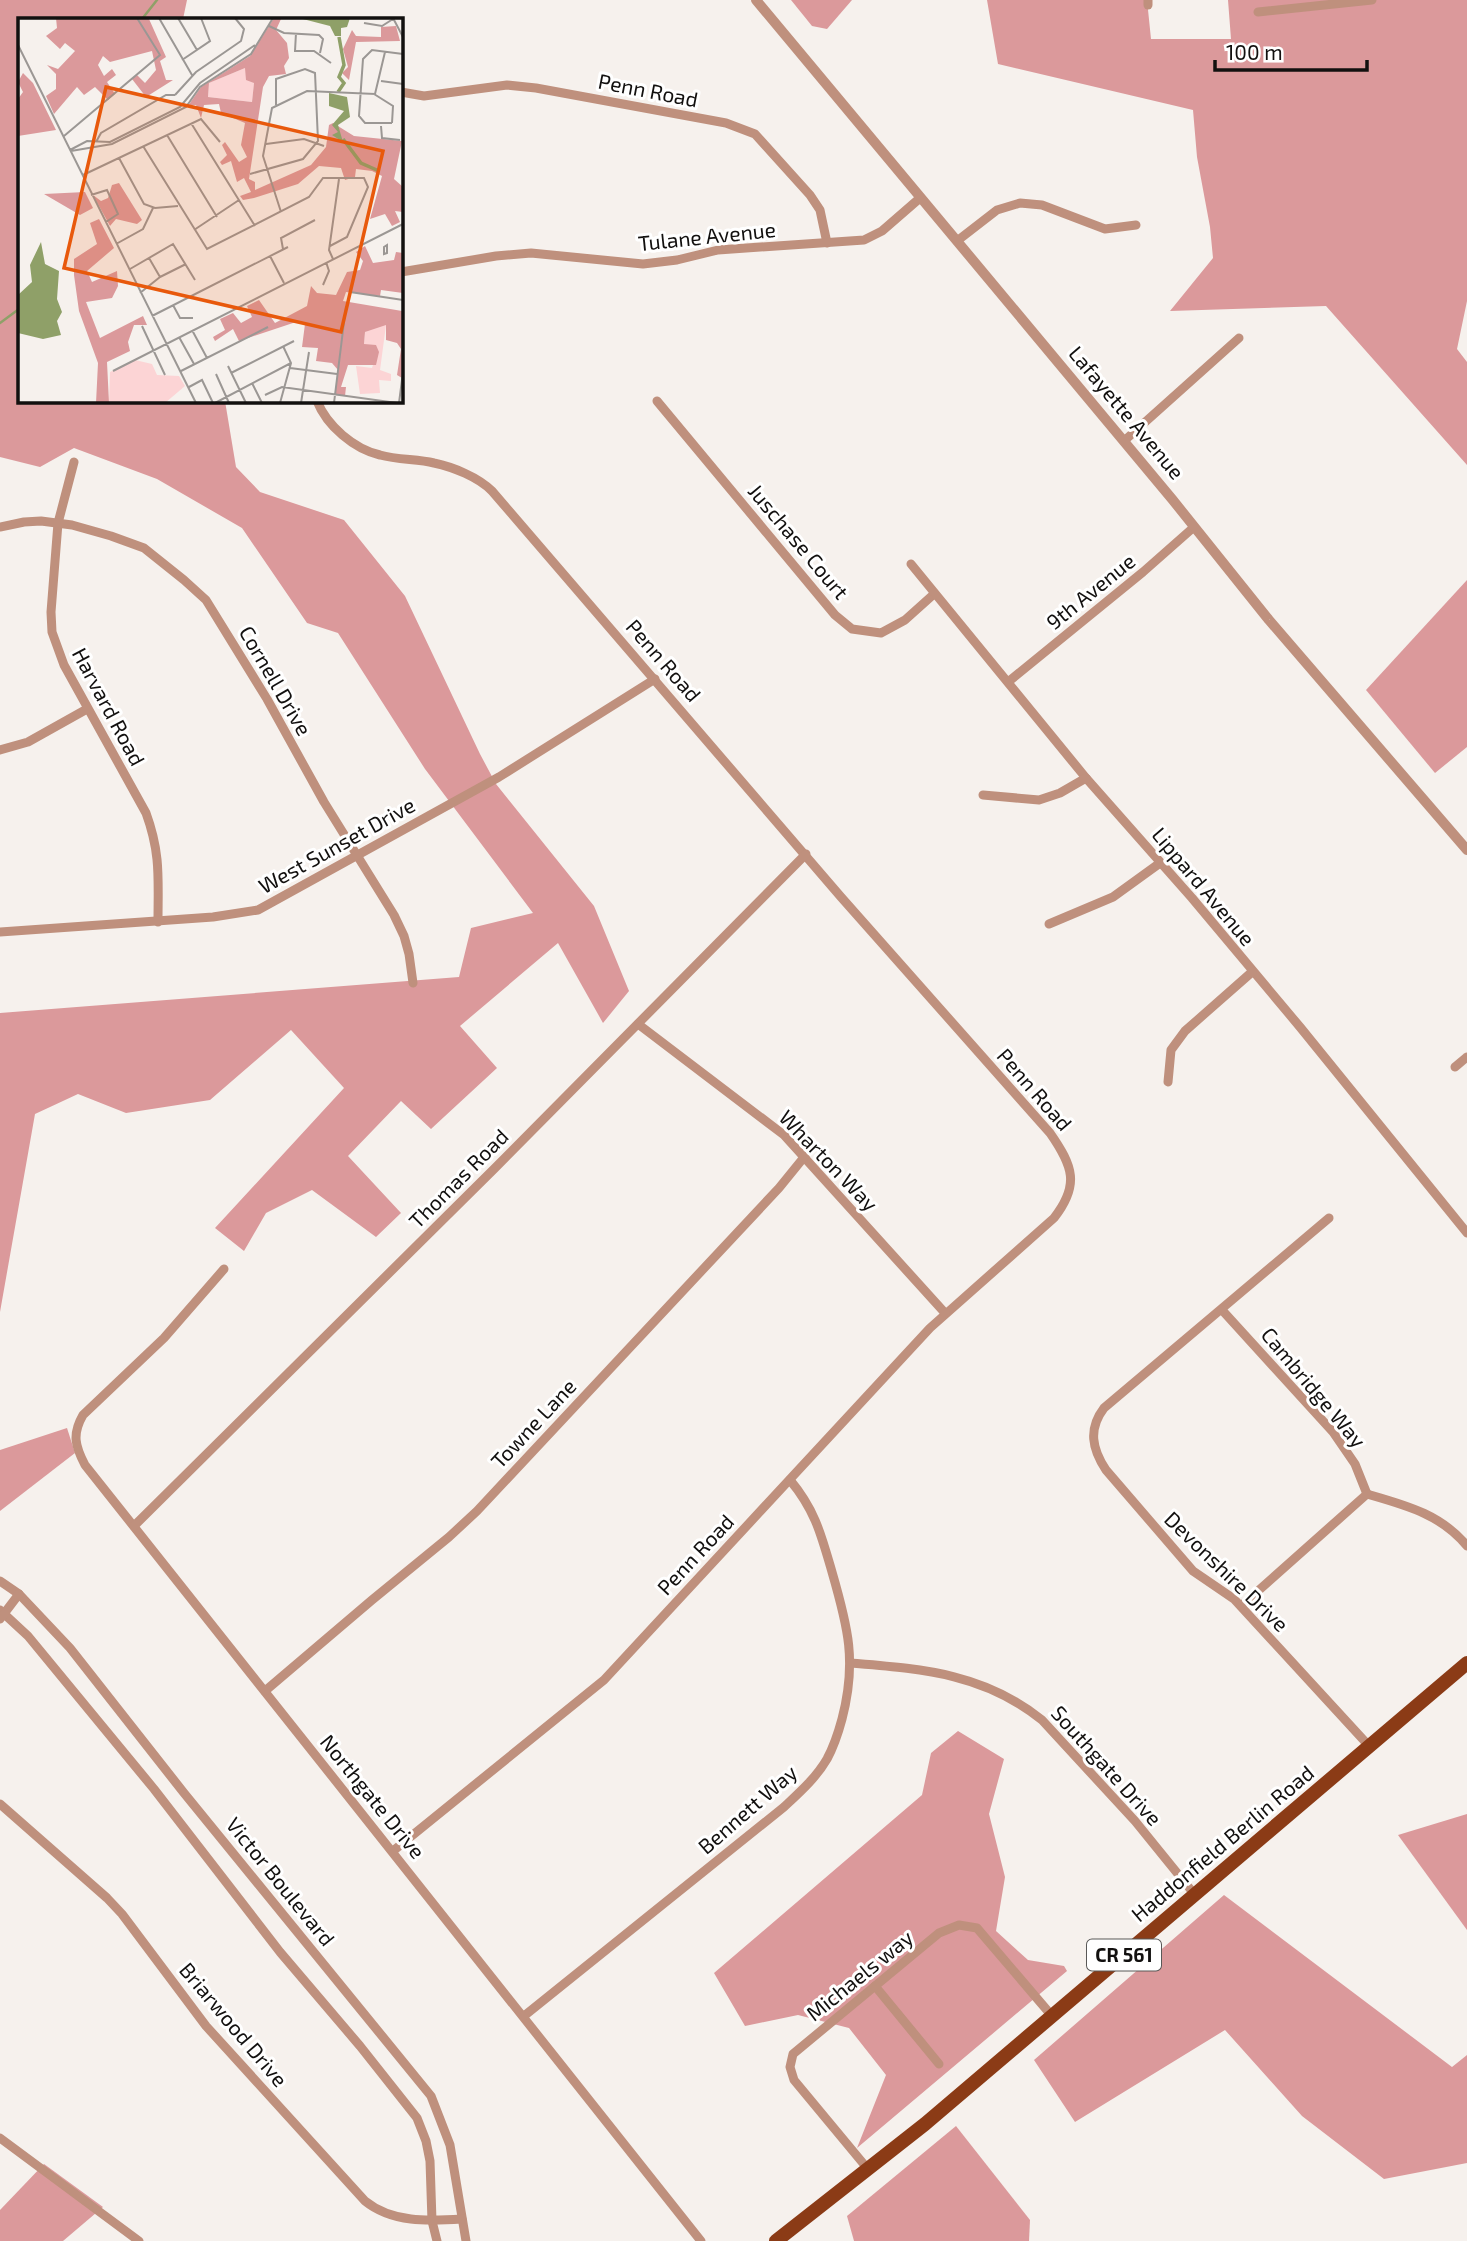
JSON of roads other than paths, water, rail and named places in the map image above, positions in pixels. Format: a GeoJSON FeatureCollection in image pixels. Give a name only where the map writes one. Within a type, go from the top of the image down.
{"type":"FeatureCollection","features":[{"type":"Feature","properties":{"kind":"main road","name":"Haddonfield Berlin Road"},"geometry":{"type":"LineString","coordinates":[[776,2241],[894,2149],[1467,1663]]}},
{"type":"Feature","properties":{"kind":"street","name":"Lafayette Avenue"},"geometry":{"type":"LineString","coordinates":[[756,0],[1124,441],[1269,620],[1467,850]]}},
{"type":"Feature","properties":{"kind":"street"},"geometry":{"type":"LineString","coordinates":[[1258,12],[1372,0]]}},
{"type":"Feature","properties":{"kind":"street","name":"Penn Road"},"geometry":{"type":"LineString","coordinates":[[402,92],[424,96],[507,85],[537,88],[726,123],[755,134],[810,195],[820,210],[827,243]]}},
{"type":"Feature","properties":{"kind":"street","name":"Tulane Avenue"},"geometry":{"type":"LineString","coordinates":[[402,272],[531,253],[643,264],[677,260],[718,250],[864,240],[882,231],[920,198]]}},
{"type":"Feature","properties":{"kind":"street"},"geometry":{"type":"LineString","coordinates":[[957,241],[997,210],[1020,203],[1042,205],[1105,229],[1136,225]]}},
{"type":"Feature","properties":{"kind":"street"},"geometry":{"type":"LineString","coordinates":[[1124,441],[1240,338]]}},
{"type":"Feature","properties":{"kind":"street","name":"Juschase Court"},"geometry":{"type":"LineString","coordinates":[[657,401],[835,615],[852,629],[881,634],[905,620],[934,594]]}},
{"type":"Feature","properties":{"kind":"street","name":"Penn Road"},"geometry":{"type":"LineString","coordinates":[[317,402],[321,412],[338,432],[363,450],[382,456],[436,463],[485,484],[841,897],[1050,1133],[1063,1152],[1072,1181],[1069,1195],[1054,1218],[945,1313],[604,1680],[393,1851]]}},
{"type":"Feature","properties":{"kind":"street","name":"Harvard Road"},"geometry":{"type":"LineString","coordinates":[[74,462],[58,523],[52,632],[64,665],[146,813],[158,852],[158,922]]}},
{"type":"Feature","properties":{"kind":"street","name":"Cornell Drive"},"geometry":{"type":"LineString","coordinates":[[0,527],[24,522],[58,523],[111,536],[144,548],[206,600],[267,699],[324,802],[394,915],[404,936],[413,983]]}},
{"type":"Feature","properties":{"kind":"street","name":"9th Avenue"},"geometry":{"type":"LineString","coordinates":[[1008,682],[1194,527]]}},
{"type":"Feature","properties":{"kind":"street","name":"Lippard Avenue"},"geometry":{"type":"LineString","coordinates":[[911,564],[1086,778],[1300,1027],[1467,1233]]}},
{"type":"Feature","properties":{"kind":"street","name":"West Sunset Drive"},"geometry":{"type":"LineString","coordinates":[[0,932],[213,918],[258,909],[499,777],[655,679]]}},
{"type":"Feature","properties":{"kind":"street"},"geometry":{"type":"LineString","coordinates":[[0,750],[27,742],[87,709]]}},
{"type":"Feature","properties":{"kind":"street"},"geometry":{"type":"LineString","coordinates":[[983,795],[1039,800],[1060,793],[1086,778]]}},
{"type":"Feature","properties":{"kind":"street","name":"Thomas Road"},"geometry":{"type":"LineString","coordinates":[[134,1526],[806,854]]}},
{"type":"Feature","properties":{"kind":"street"},"geometry":{"type":"LineString","coordinates":[[1049,924],[1112,897],[1160,863]]}},
{"type":"Feature","properties":{"kind":"street"},"geometry":{"type":"LineString","coordinates":[[1168,1082],[1171,1051],[1185,1031],[1252,972]]}},
{"type":"Feature","properties":{"kind":"street","name":"Wharton Way"},"geometry":{"type":"LineString","coordinates":[[638,1024],[774,1128],[804,1157],[945,1313]]}},
{"type":"Feature","properties":{"kind":"street"},"geometry":{"type":"LineString","coordinates":[[1455,1068],[1467,1057]]}},
{"type":"Feature","properties":{"kind":"street","name":"Towne Lane"},"geometry":{"type":"LineString","coordinates":[[265,1691],[477,1511],[779,1188],[804,1157]]}},
{"type":"Feature","properties":{"kind":"street","name":"Devonshire Drive"},"geometry":{"type":"LineString","coordinates":[[1329,1219],[1104,1408],[1096,1418],[1094,1448],[1106,1470],[1193,1571],[1207,1578],[1241,1606],[1370,1747]]}},
{"type":"Feature","properties":{"kind":"street","name":"Northgate Drive"},"geometry":{"type":"LineString","coordinates":[[224,1269],[164,1338],[83,1415],[76,1428],[78,1452],[85,1465],[701,2241]]}},
{"type":"Feature","properties":{"kind":"street","name":"Cambridge Way"},"geometry":{"type":"LineString","coordinates":[[1222,1310],[1333,1432],[1355,1464],[1367,1494]]}},
{"type":"Feature","properties":{"kind":"street","name":"Bennett Way"},"geometry":{"type":"LineString","coordinates":[[524,2016],[784,1807],[807,1785],[825,1762],[836,1741],[847,1699],[851,1653],[841,1602],[817,1520],[790,1480]]}},
{"type":"Feature","properties":{"kind":"street"},"geometry":{"type":"LineString","coordinates":[[1241,1606],[1367,1494],[1431,1516],[1447,1525],[1467,1546]]}},
{"type":"Feature","properties":{"kind":"street","name":"Victor Boulevard"},"geometry":{"type":"LineString","coordinates":[[0,1581],[19,1594],[70,1648],[184,1793],[431,2096],[450,2145],[466,2241]]}},
{"type":"Feature","properties":{"kind":"street"},"geometry":{"type":"LineString","coordinates":[[1,1614],[19,1594]]}},
{"type":"Feature","properties":{"kind":"street","name":"Victor Boulevard"},"geometry":{"type":"LineString","coordinates":[[1,1614],[28,1636],[154,1788],[280,1952],[417,2118],[430,2161],[432,2221],[437,2241]]}},
{"type":"Feature","properties":{"kind":"street","name":"Southgate Drive"},"geometry":{"type":"LineString","coordinates":[[850,1663],[893,1666],[958,1677],[1004,1693],[1028,1709],[1042,1720],[1135,1821],[1195,1895]]}},
{"type":"Feature","properties":{"kind":"street","name":"Briarwood Drive"},"geometry":{"type":"LineString","coordinates":[[0,1804],[122,1914],[206,2026],[365,2201],[388,2215],[432,2221],[461,2219]]}},
{"type":"Feature","properties":{"kind":"street","name":"Michaels way"},"geometry":{"type":"LineString","coordinates":[[867,2168],[794,2080],[790,2067],[793,2054],[939,1933],[959,1925],[977,1928],[1052,2016]]}},
{"type":"Feature","properties":{"kind":"street"},"geometry":{"type":"LineString","coordinates":[[875,1986],[939,2064]]}},
{"type":"Feature","properties":{"kind":"street"},"geometry":{"type":"LineString","coordinates":[[0,2138],[139,2241]]}},
{"type":"Feature","properties":{"kind":"waterway"},"geometry":{"type":"LineString","coordinates":[[143,18],[157,0]]}},
{"type":"Feature","properties":{"kind":"waterway"},"geometry":{"type":"LineString","coordinates":[[0,323],[18,310]]}}]}
